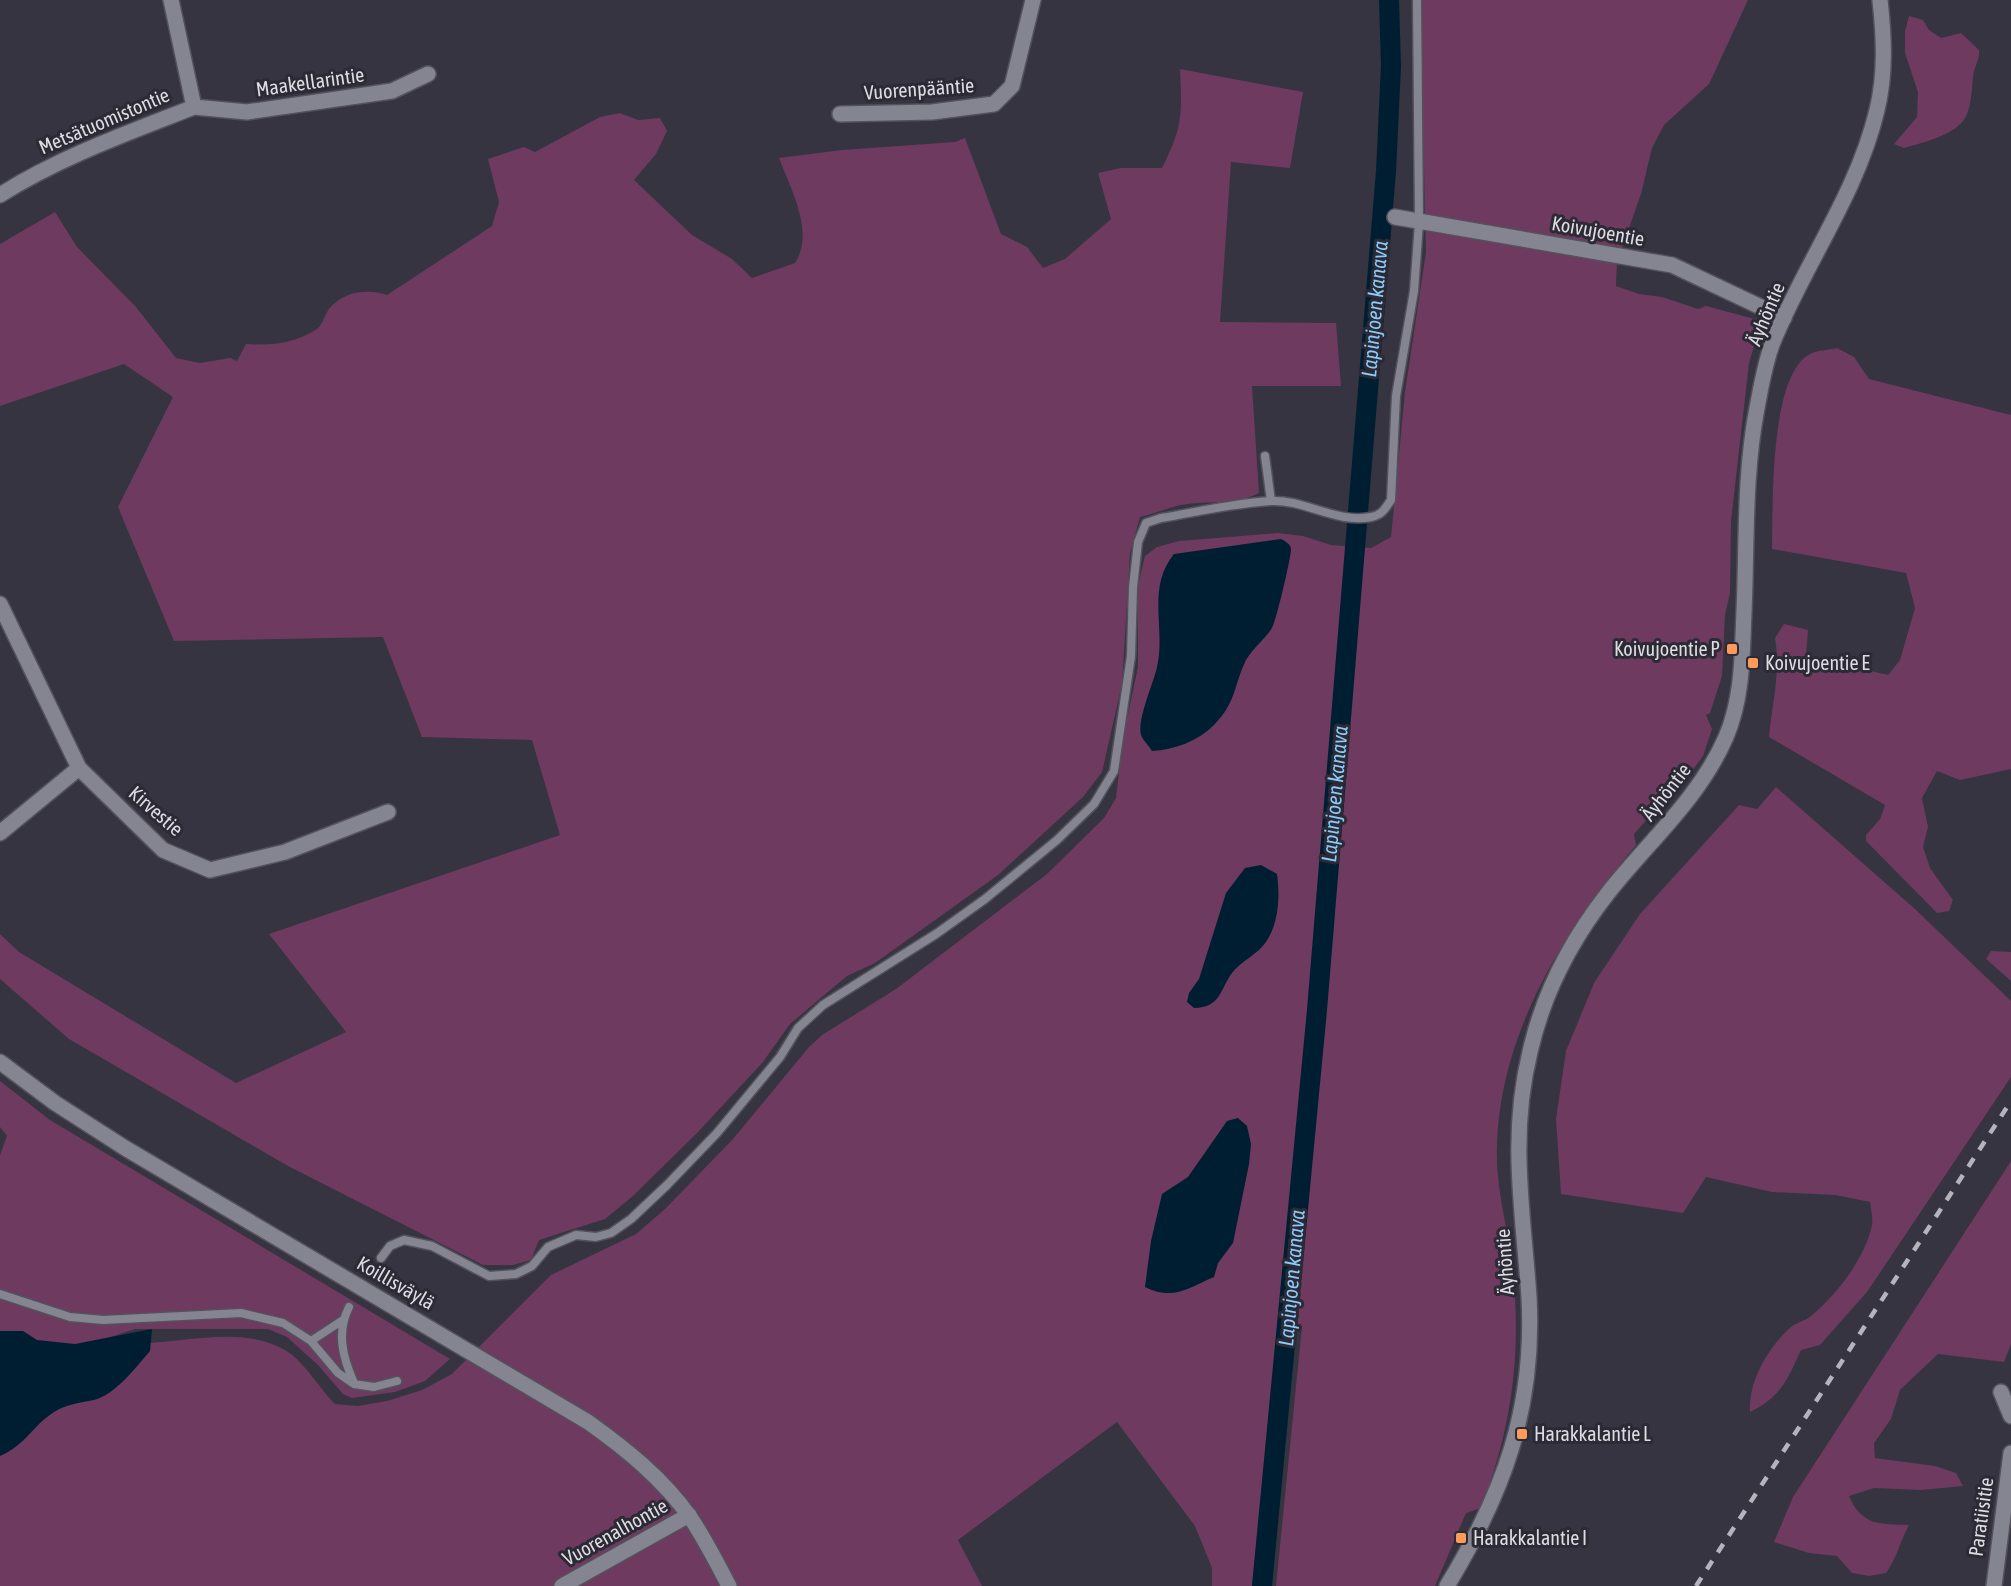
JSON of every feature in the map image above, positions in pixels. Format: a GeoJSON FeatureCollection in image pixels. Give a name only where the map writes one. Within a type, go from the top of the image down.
{"type":"FeatureCollection","features":[{"type":"Feature","properties":{"kind":"main road","name":"Metsätuomistontie"},"geometry":{"type":"LineString","coordinates":[[0,195],[32,174],[194,107],[171,0]]}},
{"type":"Feature","properties":{"kind":"main road","name":"Vuorenpääntie"},"geometry":{"type":"LineString","coordinates":[[840,114],[932,112],[994,104],[1012,87],[1033,0]]}},
{"type":"Feature","properties":{"kind":"main road","name":"Äyhöntie"},"geometry":{"type":"LineString","coordinates":[[1447,1586],[1500,1486],[1523,1408],[1528,1369],[1529,1300],[1517,1138],[1519,1108],[1531,1046],[1559,971],[1583,928],[1609,891],[1696,790],[1715,760],[1728,731],[1737,701],[1743,662],[1747,502],[1756,411],[1771,347],[1843,204],[1864,154],[1875,117],[1883,73],[1880,0]]}},
{"type":"Feature","properties":{"kind":"main road","name":"Maakellarintie"},"geometry":{"type":"LineString","coordinates":[[194,107],[247,112],[392,92],[428,74]]}},
{"type":"Feature","properties":{"kind":"main road","name":"Koivujoentie"},"geometry":{"type":"LineString","coordinates":[[1395,217],[1419,223],[1672,265],[1784,318]]}},
{"type":"Feature","properties":{"kind":"main road","name":"Kirvestie"},"geometry":{"type":"LineString","coordinates":[[0,604],[79,768],[164,850],[210,870],[285,852],[388,812]]}},
{"type":"Feature","properties":{"kind":"main road"},"geometry":{"type":"LineString","coordinates":[[0,833],[79,768]]}},
{"type":"Feature","properties":{"kind":"main road","name":"Koillisväylä"},"geometry":{"type":"LineString","coordinates":[[0,1062],[55,1103],[125,1148],[588,1422],[631,1453],[689,1515],[729,1586]]}},
{"type":"Feature","properties":{"kind":"main road"},"geometry":{"type":"LineString","coordinates":[[2001,1392],[2011,1416]]}},
{"type":"Feature","properties":{"kind":"main road","name":"Paratiisitie"},"geometry":{"type":"LineString","coordinates":[[1994,1586],[2011,1453]]}},
{"type":"Feature","properties":{"kind":"main road","name":"Vuorenalhontie"},"geometry":{"type":"LineString","coordinates":[[562,1586],[689,1515]]}},
{"type":"Feature","properties":{"kind":"lane"},"geometry":{"type":"LineString","coordinates":[[381,1258],[390,1246],[404,1240],[432,1246],[489,1276],[516,1274],[532,1266],[548,1247],[576,1235],[596,1237],[611,1233],[631,1219],[717,1132],[780,1057],[798,1028],[823,1005],[900,958],[984,899],[1057,840],[1094,804],[1114,771],[1131,656],[1132,587],[1138,542],[1146,523],[1161,518],[1271,501],[1292,502],[1319,512],[1369,518],[1382,514],[1391,500],[1396,396],[1414,291],[1419,223],[1417,0]]}},
{"type":"Feature","properties":{"kind":"lane"},"geometry":{"type":"LineString","coordinates":[[1265,456],[1271,501]]}},
{"type":"Feature","properties":{"kind":"lane"},"geometry":{"type":"LineString","coordinates":[[0,1294],[70,1317],[103,1320],[242,1313],[283,1323],[311,1341],[338,1373],[354,1384],[375,1387],[397,1381]]}},
{"type":"Feature","properties":{"kind":"lane"},"geometry":{"type":"LineString","coordinates":[[350,1307],[343,1320],[342,1346],[354,1384]]}},
{"type":"Feature","properties":{"kind":"lane"},"geometry":{"type":"LineString","coordinates":[[311,1341],[343,1320]]}},
{"type":"Feature","properties":{"kind":"shaded area"},"geometry":{"type":"Polygon","coordinates":[[[1420,0],[1748,0],[1709,84],[1664,125],[1652,148],[1641,194],[1617,262],[1616,286],[1639,294],[1662,297],[1698,309],[1706,306],[1762,321],[1764,327],[1756,340],[1749,363],[1731,521],[1730,593],[1725,615],[1722,676],[1710,713],[1706,715],[1712,729],[1703,756],[1689,775],[1680,777],[1675,788],[1634,834],[1636,845],[1585,911],[1562,947],[1541,984],[1510,1062],[1501,1103],[1497,1145],[1500,1190],[1515,1296],[1515,1357],[1508,1417],[1501,1447],[1481,1508],[1466,1513],[1435,1586],[1276,1586],[1302,1326],[1277,1331],[1252,1586],[1212,1586],[1212,1568],[1195,1526],[1117,1422],[958,1540],[982,1586],[0,1586],[0,1155],[7,1136],[0,1127],[0,1081],[50,1120],[450,1359],[425,1381],[395,1392],[352,1398],[343,1394],[318,1365],[287,1337],[268,1329],[135,1329],[98,1341],[143,1344],[241,1337],[264,1341],[292,1355],[335,1404],[358,1406],[387,1401],[422,1390],[452,1374],[551,1275],[636,1234],[665,1209],[733,1139],[809,1047],[822,1035],[896,989],[1047,874],[1104,818],[1116,798],[1123,738],[1138,667],[1138,585],[1145,556],[1157,547],[1179,541],[1278,533],[1303,536],[1331,545],[1371,548],[1391,537],[1405,392],[1426,252],[1420,0]]]}},
{"type":"Feature","properties":{"kind":"shaded area"},"geometry":{"type":"Polygon","coordinates":[[[1909,16],[1923,20],[1929,30],[1941,38],[1961,33],[1979,50],[1979,54],[1972,94],[1963,121],[1944,135],[1904,148],[1894,144],[1917,117],[1918,92],[1905,53],[1905,31],[1909,16]]]}},
{"type":"Feature","properties":{"kind":"shaded area"},"geometry":{"type":"Polygon","coordinates":[[[1180,69],[1303,92],[1290,168],[1231,162],[1220,322],[1336,323],[1341,386],[1252,386],[1259,493],[1240,500],[1181,505],[1140,517],[1130,553],[1122,684],[1102,772],[1083,797],[998,875],[875,963],[847,976],[790,1024],[763,1062],[698,1132],[633,1196],[605,1219],[539,1240],[531,1260],[513,1265],[483,1265],[288,1166],[69,1039],[0,979],[0,934],[19,952],[236,1083],[346,1032],[269,934],[560,835],[532,740],[422,737],[383,637],[174,641],[118,507],[173,397],[124,364],[0,406],[0,244],[55,212],[77,247],[136,307],[176,358],[200,363],[230,358],[237,361],[246,344],[283,342],[309,334],[321,325],[334,303],[348,295],[371,292],[387,295],[492,226],[499,202],[488,159],[524,147],[535,152],[600,117],[620,113],[638,120],[660,118],[667,131],[656,154],[634,180],[692,235],[732,259],[752,278],[795,263],[801,251],[803,238],[799,211],[779,158],[842,150],[955,142],[965,138],[1001,234],[1027,247],[1043,268],[1065,259],[1111,219],[1098,173],[1121,168],[1162,168],[1174,142],[1180,120],[1180,69]]]}},
{"type":"Feature","properties":{"kind":"shaded area"},"geometry":{"type":"Polygon","coordinates":[[[1837,348],[1854,357],[1869,379],[2011,415],[2011,769],[1960,780],[1937,771],[1922,798],[1928,827],[1923,847],[1930,868],[1953,900],[1949,911],[1937,913],[1866,841],[1866,835],[1880,819],[1885,805],[1769,737],[1777,676],[1775,638],[1784,624],[1808,630],[1806,656],[1888,675],[1900,660],[1915,608],[1906,573],[1772,549],[1776,444],[1780,414],[1787,388],[1797,367],[1810,354],[1837,348]]]}},
{"type":"Feature","properties":{"kind":"shaded area"},"geometry":{"type":"Polygon","coordinates":[[[1776,787],[1915,909],[2011,1001],[2011,1077],[1867,1292],[1820,1345],[1801,1350],[1787,1379],[1777,1393],[1750,1412],[1752,1389],[1767,1355],[1791,1327],[1809,1318],[1821,1307],[1848,1275],[1863,1251],[1872,1225],[1870,1202],[1835,1195],[1772,1192],[1706,1177],[1683,1213],[1561,1194],[1556,1119],[1566,1051],[1594,983],[1640,914],[1739,805],[1757,809],[1776,787]]]}},
{"type":"Feature","properties":{"kind":"shaded area"},"geometry":{"type":"Polygon","coordinates":[[[1991,951],[2011,952],[2011,981],[1986,959],[1991,951]]]}},
{"type":"Feature","properties":{"kind":"shaded area"},"geometry":{"type":"Polygon","coordinates":[[[2011,1161],[2011,1344],[2004,1362],[1938,1354],[1900,1390],[1891,1419],[1874,1443],[1875,1458],[1935,1466],[1956,1473],[1963,1486],[1921,1490],[1874,1488],[1849,1496],[1854,1506],[1866,1518],[1881,1523],[1909,1525],[1886,1573],[1869,1576],[1852,1573],[1837,1556],[1809,1553],[1774,1542],[1793,1497],[2011,1161]]]}},
{"type":"Feature","properties":{"kind":"water"},"geometry":{"type":"Polygon","coordinates":[[[1281,539],[1289,545],[1291,553],[1274,623],[1246,660],[1227,709],[1208,731],[1193,740],[1177,747],[1152,751],[1142,737],[1140,728],[1157,667],[1160,638],[1159,595],[1166,567],[1174,554],[1281,539]]]}},
{"type":"Feature","properties":{"kind":"water"},"geometry":{"type":"Polygon","coordinates":[[[1261,865],[1277,874],[1278,909],[1274,926],[1262,947],[1232,973],[1218,997],[1210,1005],[1194,1008],[1187,1002],[1189,993],[1199,979],[1226,893],[1245,868],[1261,865]]]}},
{"type":"Feature","properties":{"kind":"water"},"geometry":{"type":"Polygon","coordinates":[[[1238,1118],[1247,1126],[1251,1144],[1233,1243],[1218,1263],[1214,1277],[1188,1289],[1172,1293],[1145,1287],[1151,1241],[1162,1194],[1188,1177],[1227,1121],[1238,1118]]]}},
{"type":"Feature","properties":{"kind":"water"},"geometry":{"type":"Polygon","coordinates":[[[152,1329],[150,1351],[117,1387],[102,1397],[59,1409],[46,1417],[17,1446],[0,1456],[0,1331],[23,1331],[37,1340],[75,1344],[152,1329]]]}},
{"type":"Feature","properties":{"kind":"waterway","name":"Lapinjoen kanava"},"geometry":{"type":"LineString","coordinates":[[1262,1586],[1317,1010],[1386,171],[1391,66],[1389,0]]}},
{"type":"Feature","properties":{"kind":"railway"},"geometry":{"type":"LineString","coordinates":[[1696,1586],[2011,1101]]}},
{"type":"Feature","properties":{"kind":"place","name":"Koivujoentie P"},"geometry":{"type":"Point","coordinates":[1732,649]}},
{"type":"Feature","properties":{"kind":"place","name":"Koivujoentie E"},"geometry":{"type":"Point","coordinates":[1753,663]}},
{"type":"Feature","properties":{"kind":"place","name":"Harakkalantie L"},"geometry":{"type":"Point","coordinates":[1522,1434]}},
{"type":"Feature","properties":{"kind":"place","name":"Harakkalantie I"},"geometry":{"type":"Point","coordinates":[1461,1538]}}]}
